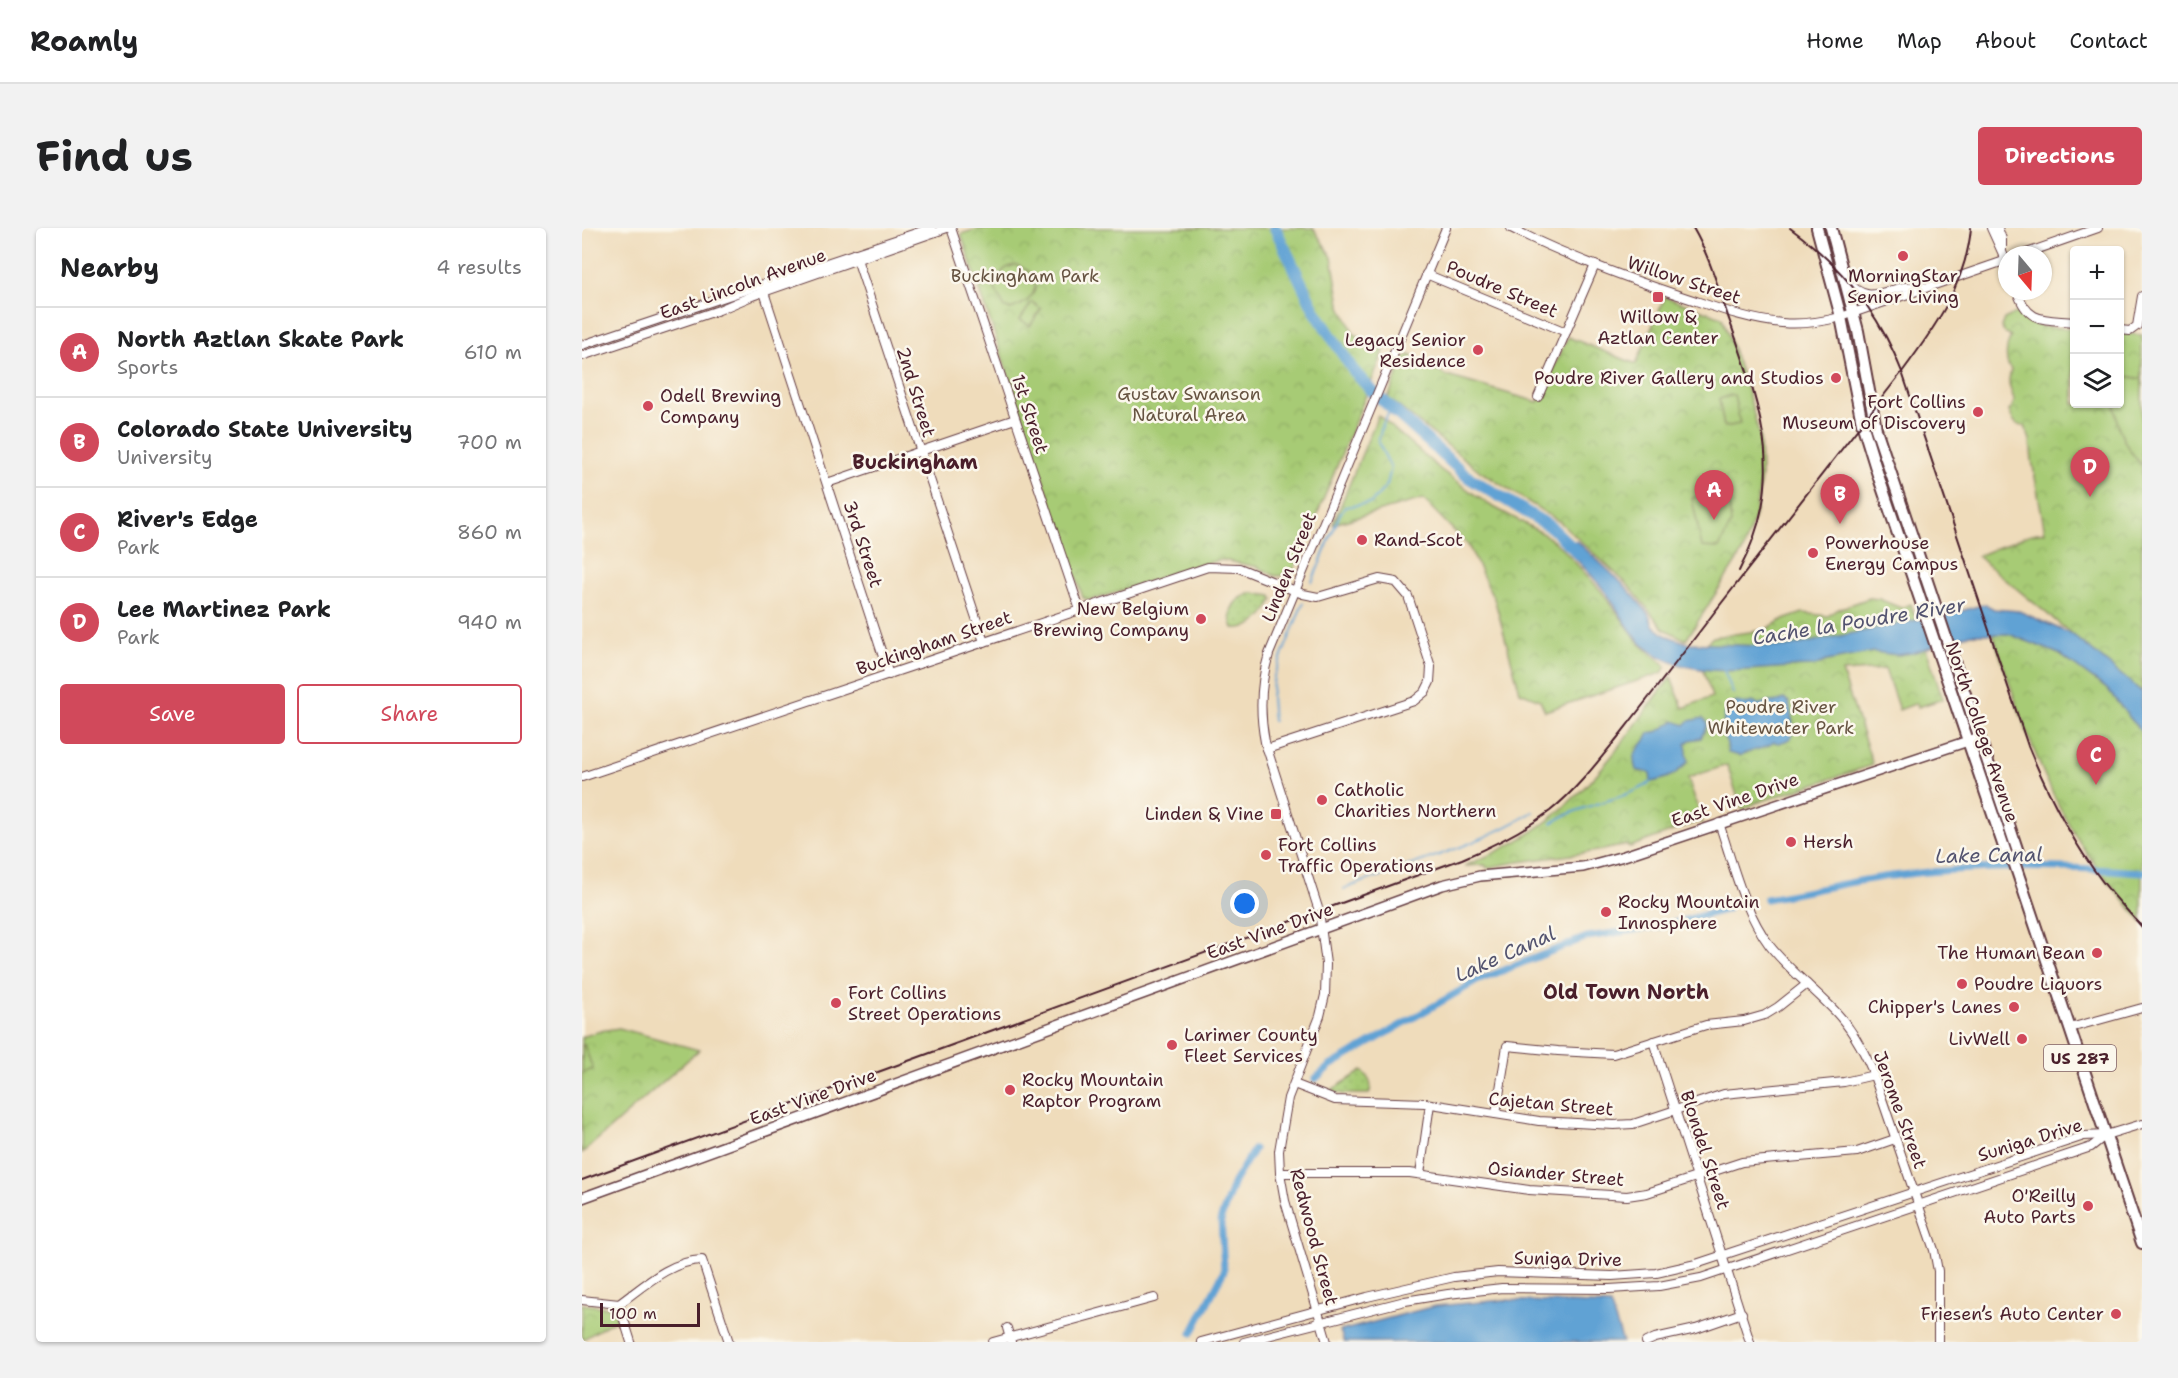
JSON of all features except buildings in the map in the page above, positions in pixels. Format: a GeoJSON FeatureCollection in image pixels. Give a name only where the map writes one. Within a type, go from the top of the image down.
{"type":"FeatureCollection","features":[{"type":"Feature","properties":{"kind":"highway","name":"North College Avenue"},"geometry":{"type":"LineString","coordinates":[[1831,228],[1854,313],[1876,429],[2018,852],[2014,862]]}},
{"type":"Feature","properties":{"kind":"highway","name":"North College Avenue"},"geometry":{"type":"LineString","coordinates":[[1817,230],[1841,317],[1862,423],[2007,856],[2014,862],[2018,873],[2142,1243]]}},
{"type":"Feature","properties":{"kind":"main road","name":"East Vine Drive"},"geometry":{"type":"LineString","coordinates":[[582,1198],[1464,879],[1583,867],[1624,856],[1980,737]]}},
{"type":"Feature","properties":{"kind":"street","name":"East Lincoln Avenue"},"geometry":{"type":"LineString","coordinates":[[582,345],[763,289],[931,228]]}},
{"type":"Feature","properties":{"kind":"street","name":"East Lincoln Avenue"},"geometry":{"type":"LineString","coordinates":[[857,256],[949,228]]}},
{"type":"Feature","properties":{"kind":"street","name":"1st Street"},"geometry":{"type":"LineString","coordinates":[[949,228],[1080,610]]}},
{"type":"Feature","properties":{"kind":"street","name":"Linden Street"},"geometry":{"type":"LineString","coordinates":[[1322,929],[1319,910],[1267,749],[1260,715],[1262,681],[1269,654],[1446,228]]}},
{"type":"Feature","properties":{"kind":"street","name":"Willow Street"},"geometry":{"type":"LineString","coordinates":[[1511,228],[1595,265],[1665,291],[1763,321],[1806,324],[1841,317],[1998,264]]}},
{"type":"Feature","properties":{"kind":"street"},"geometry":{"type":"LineString","coordinates":[[1991,228],[2000,246]]}},
{"type":"Feature","properties":{"kind":"street"},"geometry":{"type":"LineString","coordinates":[[1998,228],[2002,246]]}},
{"type":"Feature","properties":{"kind":"street"},"geometry":{"type":"LineString","coordinates":[[2047,246],[2098,228]]}},
{"type":"Feature","properties":{"kind":"street","name":"2nd Street"},"geometry":{"type":"LineString","coordinates":[[857,256],[919,451],[984,642]]}},
{"type":"Feature","properties":{"kind":"street"},"geometry":{"type":"LineString","coordinates":[[1538,397],[1595,265]]}},
{"type":"Feature","properties":{"kind":"street","name":"Poudre Street"},"geometry":{"type":"LineString","coordinates":[[1426,274],[1566,332]]}},
{"type":"Feature","properties":{"kind":"street"},"geometry":{"type":"LineString","coordinates":[[1846,280],[1857,291],[1871,295],[1906,286],[1928,287]]}},
{"type":"Feature","properties":{"kind":"street","name":"East Lincoln Avenue"},"geometry":{"type":"LineString","coordinates":[[582,356],[719,310],[763,289]]}},
{"type":"Feature","properties":{"kind":"street","name":"3rd Street"},"geometry":{"type":"LineString","coordinates":[[763,289],[889,675]]}},
{"type":"Feature","properties":{"kind":"street"},"geometry":{"type":"LineString","coordinates":[[2124,330],[2130,331],[2138,326],[2142,296]]}},
{"type":"Feature","properties":{"kind":"street"},"geometry":{"type":"LineString","coordinates":[[2020,300],[2028,313],[2041,319],[2070,322]]}},
{"type":"Feature","properties":{"kind":"street"},"geometry":{"type":"LineString","coordinates":[[827,483],[1015,418]]}},
{"type":"Feature","properties":{"kind":"street","name":"Buckingham Street"},"geometry":{"type":"LineString","coordinates":[[582,777],[1198,570],[1219,566],[1239,568],[1308,596],[1318,597],[1379,579],[1396,582],[1408,596],[1431,667],[1430,682],[1425,692],[1414,701],[1267,749]]}},
{"type":"Feature","properties":{"kind":"street","name":"Jerome Street"},"geometry":{"type":"LineString","coordinates":[[1719,823],[1744,898],[1759,930],[1779,957],[1845,1023],[1866,1056],[1934,1251],[1938,1271],[1938,1342]]}},
{"type":"Feature","properties":{"kind":"street","name":"Redwood Street"},"geometry":{"type":"LineString","coordinates":[[1322,929],[1326,964],[1325,995],[1312,1038],[1288,1098],[1279,1151],[1280,1173],[1293,1232],[1327,1342]]}},
{"type":"Feature","properties":{"kind":"street"},"geometry":{"type":"LineString","coordinates":[[1496,1114],[1507,1046],[1605,1055],[1706,1024],[1744,1021],[1765,1015],[1784,1003],[1806,984]]}},
{"type":"Feature","properties":{"kind":"street"},"geometry":{"type":"LineString","coordinates":[[2070,1028],[2142,1008]]}},
{"type":"Feature","properties":{"kind":"street","name":"Blondel Street"},"geometry":{"type":"LineString","coordinates":[[1653,1041],[1750,1342]]}},
{"type":"Feature","properties":{"kind":"street","name":"Cajetan Street"},"geometry":{"type":"LineString","coordinates":[[1293,1084],[1335,1100],[1430,1104],[1539,1120],[1622,1125],[1724,1094],[1844,1082],[1874,1075]]}},
{"type":"Feature","properties":{"kind":"street"},"geometry":{"type":"LineString","coordinates":[[1420,1174],[1430,1104]]}},
{"type":"Feature","properties":{"kind":"street"},"geometry":{"type":"LineString","coordinates":[[2106,1135],[2142,1124]]}},
{"type":"Feature","properties":{"kind":"street","name":"Suniga Drive"},"geometry":{"type":"LineString","coordinates":[[1201,1342],[1416,1284],[1454,1277],[1498,1272],[1612,1276],[1656,1273],[1724,1256],[2085,1136],[2106,1135]]}},
{"type":"Feature","properties":{"kind":"street","name":"Suniga Drive"},"geometry":{"type":"LineString","coordinates":[[1244,1342],[1405,1301],[1448,1294],[1502,1288],[1588,1290],[1659,1286],[1701,1278],[2091,1147],[2106,1135]]}},
{"type":"Feature","properties":{"kind":"street","name":"Osiander Street"},"geometry":{"type":"LineString","coordinates":[[1280,1173],[1420,1174],[1528,1190],[1627,1196],[1647,1193],[1742,1162],[1857,1152],[1895,1139]]}},
{"type":"Feature","properties":{"kind":"street"},"geometry":{"type":"LineString","coordinates":[[582,1300],[619,1304],[675,1266],[690,1260],[702,1260],[729,1342]]}},
{"type":"Feature","properties":{"kind":"street"},"geometry":{"type":"LineString","coordinates":[[993,1342],[1154,1298]]}},
{"type":"Feature","properties":{"kind":"street"},"geometry":{"type":"LineString","coordinates":[[619,1304],[631,1342]]}},
{"type":"Feature","properties":{"kind":"street"},"geometry":{"type":"LineString","coordinates":[[1647,1342],[1655,1338],[1696,1329],[1742,1313]]}},
{"type":"Feature","properties":{"kind":"green space","name":"Gustav Swanson Natural Area"},"geometry":{"type":"Polygon","coordinates":[[[1313,228],[1332,257],[1340,304],[1354,334],[1384,351],[1291,575],[1275,576],[1258,567],[1222,560],[1197,565],[1099,598],[1088,600],[1083,598],[961,234],[977,229],[1313,228]]]}},
{"type":"Feature","properties":{"kind":"green space","name":"Buckingham Park"},"geometry":{"type":"Polygon","coordinates":[[[1016,265],[1031,274],[1035,284],[1034,290],[1024,303],[1011,309],[1005,308],[995,289],[999,276],[1004,270],[1016,265]]]}},
{"type":"Feature","properties":{"kind":"green space"},"geometry":{"type":"Polygon","coordinates":[[[1665,297],[1722,317],[1749,396],[1760,437],[1761,478],[1755,515],[1743,551],[1686,640],[1664,629],[1628,585],[1560,522],[1481,472],[1388,398],[1404,357],[1410,355],[1447,376],[1538,402],[1568,337],[1636,364],[1665,297]]]}},
{"type":"Feature","properties":{"kind":"green space"},"geometry":{"type":"Polygon","coordinates":[[[1032,302],[1041,309],[1030,326],[1020,320],[1032,302]]]}},
{"type":"Feature","properties":{"kind":"green space"},"geometry":{"type":"Polygon","coordinates":[[[2019,312],[2029,322],[2042,327],[2070,329],[2070,408],[2124,408],[2124,333],[2142,335],[2142,692],[1977,556],[2031,534],[2045,532],[2030,440],[2025,426],[2016,423],[2009,411],[2014,403],[2009,386],[2011,370],[2007,358],[2011,336],[2001,327],[2004,319],[2019,312]]]}},
{"type":"Feature","properties":{"kind":"green space"},"geometry":{"type":"Polygon","coordinates":[[[2124,376],[2142,379],[2142,465],[2126,445],[2119,429],[2115,408],[2124,408],[2124,376]]]}},
{"type":"Feature","properties":{"kind":"green space"},"geometry":{"type":"Polygon","coordinates":[[[1734,395],[1740,424],[1724,427],[1719,399],[1734,395]]]}},
{"type":"Feature","properties":{"kind":"green space"},"geometry":{"type":"Polygon","coordinates":[[[1378,415],[1441,470],[1488,504],[1544,534],[1562,548],[1603,593],[1640,644],[1666,666],[1662,673],[1545,711],[1540,700],[1520,692],[1495,601],[1468,545],[1423,499],[1333,524],[1378,415]]]}},
{"type":"Feature","properties":{"kind":"green space"},"geometry":{"type":"Polygon","coordinates":[[[1713,493],[1714,496],[1728,494],[1731,523],[1719,548],[1702,547],[1692,498],[1713,493]]]}},
{"type":"Feature","properties":{"kind":"green space"},"geometry":{"type":"Polygon","coordinates":[[[1253,593],[1272,596],[1273,600],[1266,612],[1252,625],[1233,628],[1231,610],[1237,601],[1253,593]]]}},
{"type":"Feature","properties":{"kind":"green space","name":"Poudre River Whitewater Park"},"geometry":{"type":"Polygon","coordinates":[[[1869,598],[1879,599],[1901,608],[1911,604],[1943,699],[1918,707],[1917,703],[1899,710],[1885,669],[1842,672],[1873,765],[1756,803],[1742,810],[1727,765],[1688,778],[1703,823],[1697,822],[1630,847],[1626,845],[1487,868],[1485,865],[1464,866],[1518,840],[1543,824],[1566,805],[1609,760],[1671,677],[1683,708],[1712,697],[1699,659],[1702,648],[1713,637],[1765,630],[1780,621],[1803,613],[1828,616],[1836,610],[1869,598]]]}},
{"type":"Feature","properties":{"kind":"green space"},"geometry":{"type":"Polygon","coordinates":[[[1993,634],[2009,634],[2059,654],[2107,689],[2142,733],[2142,922],[2082,846],[2054,796],[2031,743],[1993,634]]]}},
{"type":"Feature","properties":{"kind":"green space"},"geometry":{"type":"Polygon","coordinates":[[[619,1028],[699,1050],[582,1153],[582,1037],[619,1028]]]}},
{"type":"Feature","properties":{"kind":"green space"},"geometry":{"type":"Polygon","coordinates":[[[584,1045],[593,1069],[582,1073],[582,1046],[584,1045]]]}},
{"type":"Feature","properties":{"kind":"green space"},"geometry":{"type":"Polygon","coordinates":[[[1362,1071],[1370,1081],[1369,1094],[1344,1094],[1330,1091],[1362,1071]]]}},
{"type":"Feature","properties":{"kind":"green space"},"geometry":{"type":"Polygon","coordinates":[[[582,1304],[613,1308],[617,1319],[582,1340],[582,1304]]]}},
{"type":"Feature","properties":{"kind":"water"},"geometry":{"type":"Polygon","coordinates":[[[1577,541],[1626,587],[1648,613],[1653,625],[1665,635],[1687,643],[1786,647],[1985,604],[1994,609],[2019,611],[2073,635],[2142,692],[2142,733],[2107,689],[2059,654],[2009,634],[1971,634],[1912,653],[1898,655],[1873,652],[1827,661],[1814,666],[1724,671],[1680,665],[1660,656],[1636,638],[1598,582],[1567,549],[1577,541]]]}},
{"type":"Feature","properties":{"kind":"water"},"geometry":{"type":"Polygon","coordinates":[[[1784,699],[1789,702],[1794,731],[1791,739],[1779,743],[1774,742],[1740,756],[1728,753],[1722,734],[1725,712],[1731,705],[1737,702],[1745,704],[1753,702],[1758,705],[1784,699]]]}},
{"type":"Feature","properties":{"kind":"water"},"geometry":{"type":"Polygon","coordinates":[[[1703,718],[1707,723],[1706,728],[1701,738],[1690,740],[1686,744],[1688,761],[1681,769],[1667,778],[1651,782],[1650,773],[1636,770],[1635,753],[1649,733],[1659,731],[1674,721],[1685,725],[1689,721],[1703,718]]]}},
{"type":"Feature","properties":{"kind":"water"},"geometry":{"type":"Polygon","coordinates":[[[1505,1300],[1610,1305],[1623,1342],[1344,1342],[1340,1331],[1435,1306],[1505,1300]]]}},
{"type":"Feature","properties":{"kind":"waterway","name":"Cache la Poudre River"},"geometry":{"type":"LineString","coordinates":[[1275,228],[1315,311],[1353,370],[1370,389],[1468,477],[1551,527],[1581,556]]}},
{"type":"Feature","properties":{"kind":"waterway"},"geometry":{"type":"LineString","coordinates":[[1312,582],[1345,507],[1371,503],[1387,485],[1391,468],[1378,442],[1382,426],[1391,408]]}},
{"type":"Feature","properties":{"kind":"waterway"},"geometry":{"type":"LineString","coordinates":[[1273,721],[1271,697],[1274,676],[1303,603]]}},
{"type":"Feature","properties":{"kind":"waterway"},"geometry":{"type":"LineString","coordinates":[[1723,668],[1733,693]]}},
{"type":"Feature","properties":{"kind":"waterway"},"geometry":{"type":"LineString","coordinates":[[1552,823],[1576,811],[1627,794],[1651,782]]}},
{"type":"Feature","properties":{"kind":"waterway"},"geometry":{"type":"LineString","coordinates":[[1344,889],[1464,846],[1511,825],[1533,812]]}},
{"type":"Feature","properties":{"kind":"waterway","name":"Lake Canal"},"geometry":{"type":"LineString","coordinates":[[1766,899],[1876,878],[1924,872],[1986,868],[2142,872]]}},
{"type":"Feature","properties":{"kind":"waterway","name":"Lake Canal"},"geometry":{"type":"LineString","coordinates":[[1315,1079],[1330,1066],[1477,981],[1587,937],[1662,926],[1728,909]]}},
{"type":"Feature","properties":{"kind":"waterway","name":"Lake Canal"},"geometry":{"type":"LineString","coordinates":[[1192,1333],[1224,1271],[1221,1218],[1234,1182],[1254,1149]]}},
{"type":"Feature","properties":{"kind":"railway"},"geometry":{"type":"LineString","coordinates":[[1693,228],[1709,262],[1742,355],[1760,417],[1764,446],[1766,476],[1762,506],[1754,538],[1739,571]]}},
{"type":"Feature","properties":{"kind":"railway"},"geometry":{"type":"LineString","coordinates":[[1790,228],[1842,274],[1870,310],[1893,350],[2028,746],[2052,799],[2080,849],[2107,887],[2142,927]]}},
{"type":"Feature","properties":{"kind":"railway"},"geometry":{"type":"LineString","coordinates":[[582,1180],[1462,859],[1507,838],[1540,818],[1569,794],[1610,747],[1914,356],[1947,305],[1963,268],[1971,228]]}},
{"type":"Feature","properties":{"kind":"place","name":"MorningStar Senior Living"},"geometry":{"type":"Point","coordinates":[1903,256]}},
{"type":"Feature","properties":{"kind":"place","name":"Willow & Aztlan Center"},"geometry":{"type":"Point","coordinates":[1658,297]}},
{"type":"Feature","properties":{"kind":"place","name":"Legacy Senior Residence"},"geometry":{"type":"Point","coordinates":[1478,350]}},
{"type":"Feature","properties":{"kind":"place","name":"Poudre River Gallery and Studios"},"geometry":{"type":"Point","coordinates":[1836,378]}},
{"type":"Feature","properties":{"kind":"place","name":"Odell Brewing Company"},"geometry":{"type":"Point","coordinates":[648,406]}},
{"type":"Feature","properties":{"kind":"place","name":"Fort Collins Museum of Discovery"},"geometry":{"type":"Point","coordinates":[1978,412]}},
{"type":"Feature","properties":{"kind":"place","name":"Lee Martinez Park"},"geometry":{"type":"Point","coordinates":[2090,497]}},
{"type":"Feature","properties":{"kind":"place","name":"North Aztlan Skate Park"},"geometry":{"type":"Point","coordinates":[1714,520]}},
{"type":"Feature","properties":{"kind":"place","name":"Colorado State University"},"geometry":{"type":"Point","coordinates":[1840,524]}},
{"type":"Feature","properties":{"kind":"place","name":"Rand-Scot"},"geometry":{"type":"Point","coordinates":[1362,540]}},
{"type":"Feature","properties":{"kind":"place","name":"Powerhouse Energy Campus"},"geometry":{"type":"Point","coordinates":[1813,553]}},
{"type":"Feature","properties":{"kind":"place","name":"New Belgium Brewing Company"},"geometry":{"type":"Point","coordinates":[1201,619]}},
{"type":"Feature","properties":{"kind":"place","name":"River's Edge"},"geometry":{"type":"Point","coordinates":[2096,785]}},
{"type":"Feature","properties":{"kind":"place","name":"Catholic Charities Northern"},"geometry":{"type":"Point","coordinates":[1322,800]}},
{"type":"Feature","properties":{"kind":"place","name":"Linden & Vine"},"geometry":{"type":"Point","coordinates":[1276,814]}},
{"type":"Feature","properties":{"kind":"place","name":"Hersh"},"geometry":{"type":"Point","coordinates":[1791,842]}},
{"type":"Feature","properties":{"kind":"place","name":"Fort Collins Traffic Operations"},"geometry":{"type":"Point","coordinates":[1266,855]}},
{"type":"Feature","properties":{"kind":"place","name":"Rocky Mountain Innosphere"},"geometry":{"type":"Point","coordinates":[1606,912]}},
{"type":"Feature","properties":{"kind":"place","name":"The Human Bean"},"geometry":{"type":"Point","coordinates":[2097,953]}},
{"type":"Feature","properties":{"kind":"place","name":"Poudre Liquors"},"geometry":{"type":"Point","coordinates":[1962,984]}},
{"type":"Feature","properties":{"kind":"place","name":"Fort Collins Street Operations"},"geometry":{"type":"Point","coordinates":[836,1003]}},
{"type":"Feature","properties":{"kind":"place","name":"Chipper's Lanes"},"geometry":{"type":"Point","coordinates":[2014,1007]}},
{"type":"Feature","properties":{"kind":"place","name":"LivWell"},"geometry":{"type":"Point","coordinates":[2022,1039]}},
{"type":"Feature","properties":{"kind":"place","name":"Larimer County Fleet Services"},"geometry":{"type":"Point","coordinates":[1172,1045]}},
{"type":"Feature","properties":{"kind":"place","name":"Rocky Mountain Raptor Program"},"geometry":{"type":"Point","coordinates":[1010,1090]}},
{"type":"Feature","properties":{"kind":"place","name":"O'Reilly Auto Parts"},"geometry":{"type":"Point","coordinates":[2088,1206]}},
{"type":"Feature","properties":{"kind":"place","name":"Friesen’s Auto Center"},"geometry":{"type":"Point","coordinates":[2116,1314]}},
{"type":"Feature","properties":{"kind":"district","name":"Buckingham"},"geometry":{"type":"Point","coordinates":[915,462]}},
{"type":"Feature","properties":{"kind":"district","name":"Old Town North"},"geometry":{"type":"Point","coordinates":[1626,992]}}]}
